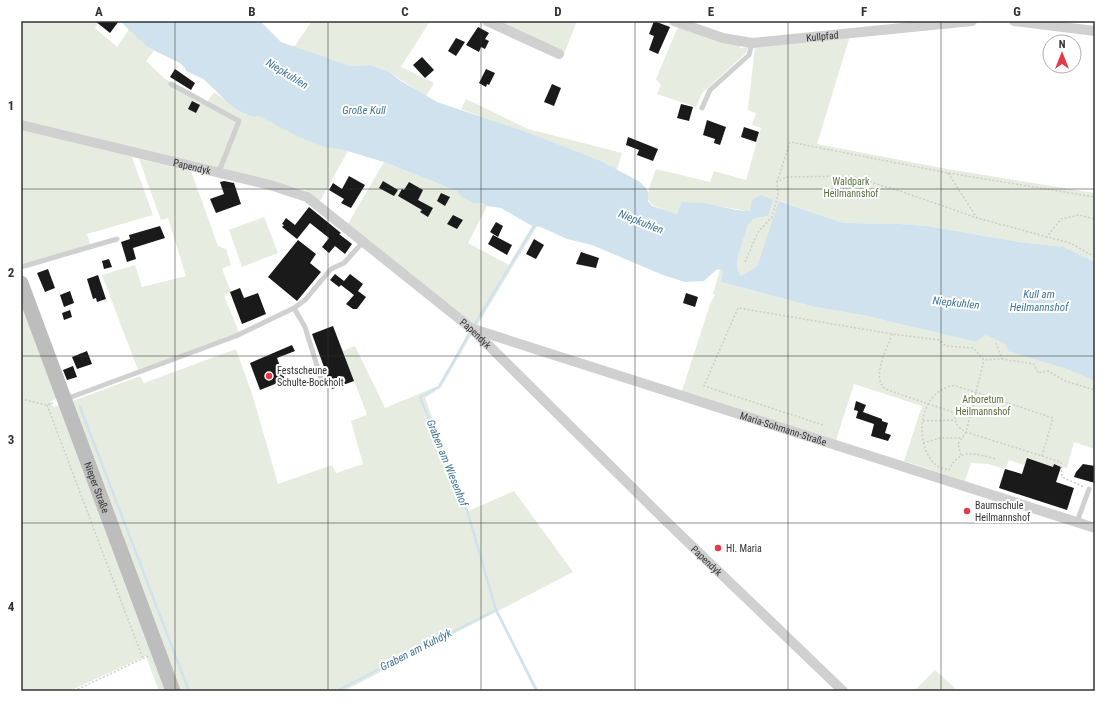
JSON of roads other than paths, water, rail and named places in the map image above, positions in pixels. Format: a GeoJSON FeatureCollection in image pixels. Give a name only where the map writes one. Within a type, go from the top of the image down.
{"type":"FeatureCollection","features":[{"type":"Feature","properties":{"kind":"main road","name":"Nieper Straße"},"geometry":{"type":"LineString","coordinates":[[21,283],[173,691]]}},
{"type":"Feature","properties":{"kind":"street"},"geometry":{"type":"LineString","coordinates":[[489,21],[559,54]]}},
{"type":"Feature","properties":{"kind":"street","name":"Kullpfad"},"geometry":{"type":"LineString","coordinates":[[674,21],[723,38],[752,43],[972,21]]}},
{"type":"Feature","properties":{"kind":"street"},"geometry":{"type":"LineString","coordinates":[[1014,21],[1095,31]]}},
{"type":"Feature","properties":{"kind":"street","name":"Papendyk"},"geometry":{"type":"LineString","coordinates":[[21,125],[218,174],[270,185],[307,197],[471,328],[669,524],[843,691]]}},
{"type":"Feature","properties":{"kind":"street","name":"Maria-Sohmann-Straße"},"geometry":{"type":"LineString","coordinates":[[471,328],[1095,528]]}},
{"type":"Feature","properties":{"kind":"lane"},"geometry":{"type":"LineString","coordinates":[[702,108],[710,90],[749,55],[752,43]]}},
{"type":"Feature","properties":{"kind":"lane"},"geometry":{"type":"LineString","coordinates":[[171,84],[239,121],[218,174]]}},
{"type":"Feature","properties":{"kind":"lane"},"geometry":{"type":"LineString","coordinates":[[21,267],[117,240]]}},
{"type":"Feature","properties":{"kind":"lane"},"geometry":{"type":"LineString","coordinates":[[64,400],[236,336],[294,308],[305,300],[331,269],[344,263],[364,241]]}},
{"type":"Feature","properties":{"kind":"lane"},"geometry":{"type":"LineString","coordinates":[[294,308],[305,327],[323,385]]}},
{"type":"Feature","properties":{"kind":"lane"},"geometry":{"type":"LineString","coordinates":[[1077,522],[1089,489]]}},
{"type":"Feature","properties":{"kind":"water"},"geometry":{"type":"Polygon","coordinates":[[[120,21],[260,21],[281,42],[350,66],[371,65],[389,72],[401,81],[437,102],[526,132],[601,161],[640,182],[648,192],[648,201],[652,206],[677,214],[681,202],[704,203],[737,210],[750,211],[752,200],[761,195],[773,200],[768,216],[753,219],[748,225],[738,256],[737,268],[741,276],[757,266],[779,201],[844,223],[928,226],[1019,242],[1064,247],[1095,262],[1095,381],[1064,368],[1008,351],[1006,344],[986,335],[976,342],[862,315],[815,307],[721,282],[723,269],[716,270],[704,281],[685,282],[663,275],[592,245],[567,239],[541,227],[532,226],[501,208],[487,206],[481,203],[473,203],[461,196],[457,191],[384,162],[344,150],[325,147],[299,137],[257,115],[255,117],[247,115],[233,107],[203,79],[186,71],[180,63],[147,47],[120,21]]]}},
{"type":"Feature","properties":{"kind":"waterway","name":"Graben am Wiesenhof"},"geometry":{"type":"LineString","coordinates":[[475,324],[535,225]]}},
{"type":"Feature","properties":{"kind":"waterway","name":"Graben am Wiesenhof"},"geometry":{"type":"LineString","coordinates":[[469,334],[439,387],[420,397],[467,510],[496,610],[537,691]]}},
{"type":"Feature","properties":{"kind":"waterway"},"geometry":{"type":"LineString","coordinates":[[80,407],[189,691]]}},
{"type":"Feature","properties":{"kind":"waterway","name":"Graben am Kuhdyk"},"geometry":{"type":"LineString","coordinates":[[336,691],[496,610]]}},
{"type":"Feature","properties":{"kind":"place","name":"Festscheune Schulte-Bockholt"},"geometry":{"type":"Point","coordinates":[269,376]}},
{"type":"Feature","properties":{"kind":"place","name":"Baumschule Heilmannshof"},"geometry":{"type":"Point","coordinates":[967,511]}},
{"type":"Feature","properties":{"kind":"place","name":"Hl. Maria"},"geometry":{"type":"Point","coordinates":[718,548]}},
{"type":"Feature","properties":{"kind":"water label","name":"Niepkuhlen"},"geometry":{"type":"Point","coordinates":[287,74]}},
{"type":"Feature","properties":{"kind":"water label","name":"Große Kull"},"geometry":{"type":"Point","coordinates":[364,110]}},
{"type":"Feature","properties":{"kind":"water label","name":"Niepkuhlen"},"geometry":{"type":"Point","coordinates":[641,222]}},
{"type":"Feature","properties":{"kind":"water label","name":"Kull am Heilmannshof"},"geometry":{"type":"Point","coordinates":[1039,300]}},
{"type":"Feature","properties":{"kind":"water label","name":"Niepkuhlen"},"geometry":{"type":"Point","coordinates":[956,303]}},
{"type":"Feature","properties":{"kind":"park label","name":"Waldpark Heilmannshof"},"geometry":{"type":"Point","coordinates":[851,186]}},
{"type":"Feature","properties":{"kind":"park label","name":"Arboretum Heilmannshof"},"geometry":{"type":"Point","coordinates":[983,404]}}]}
